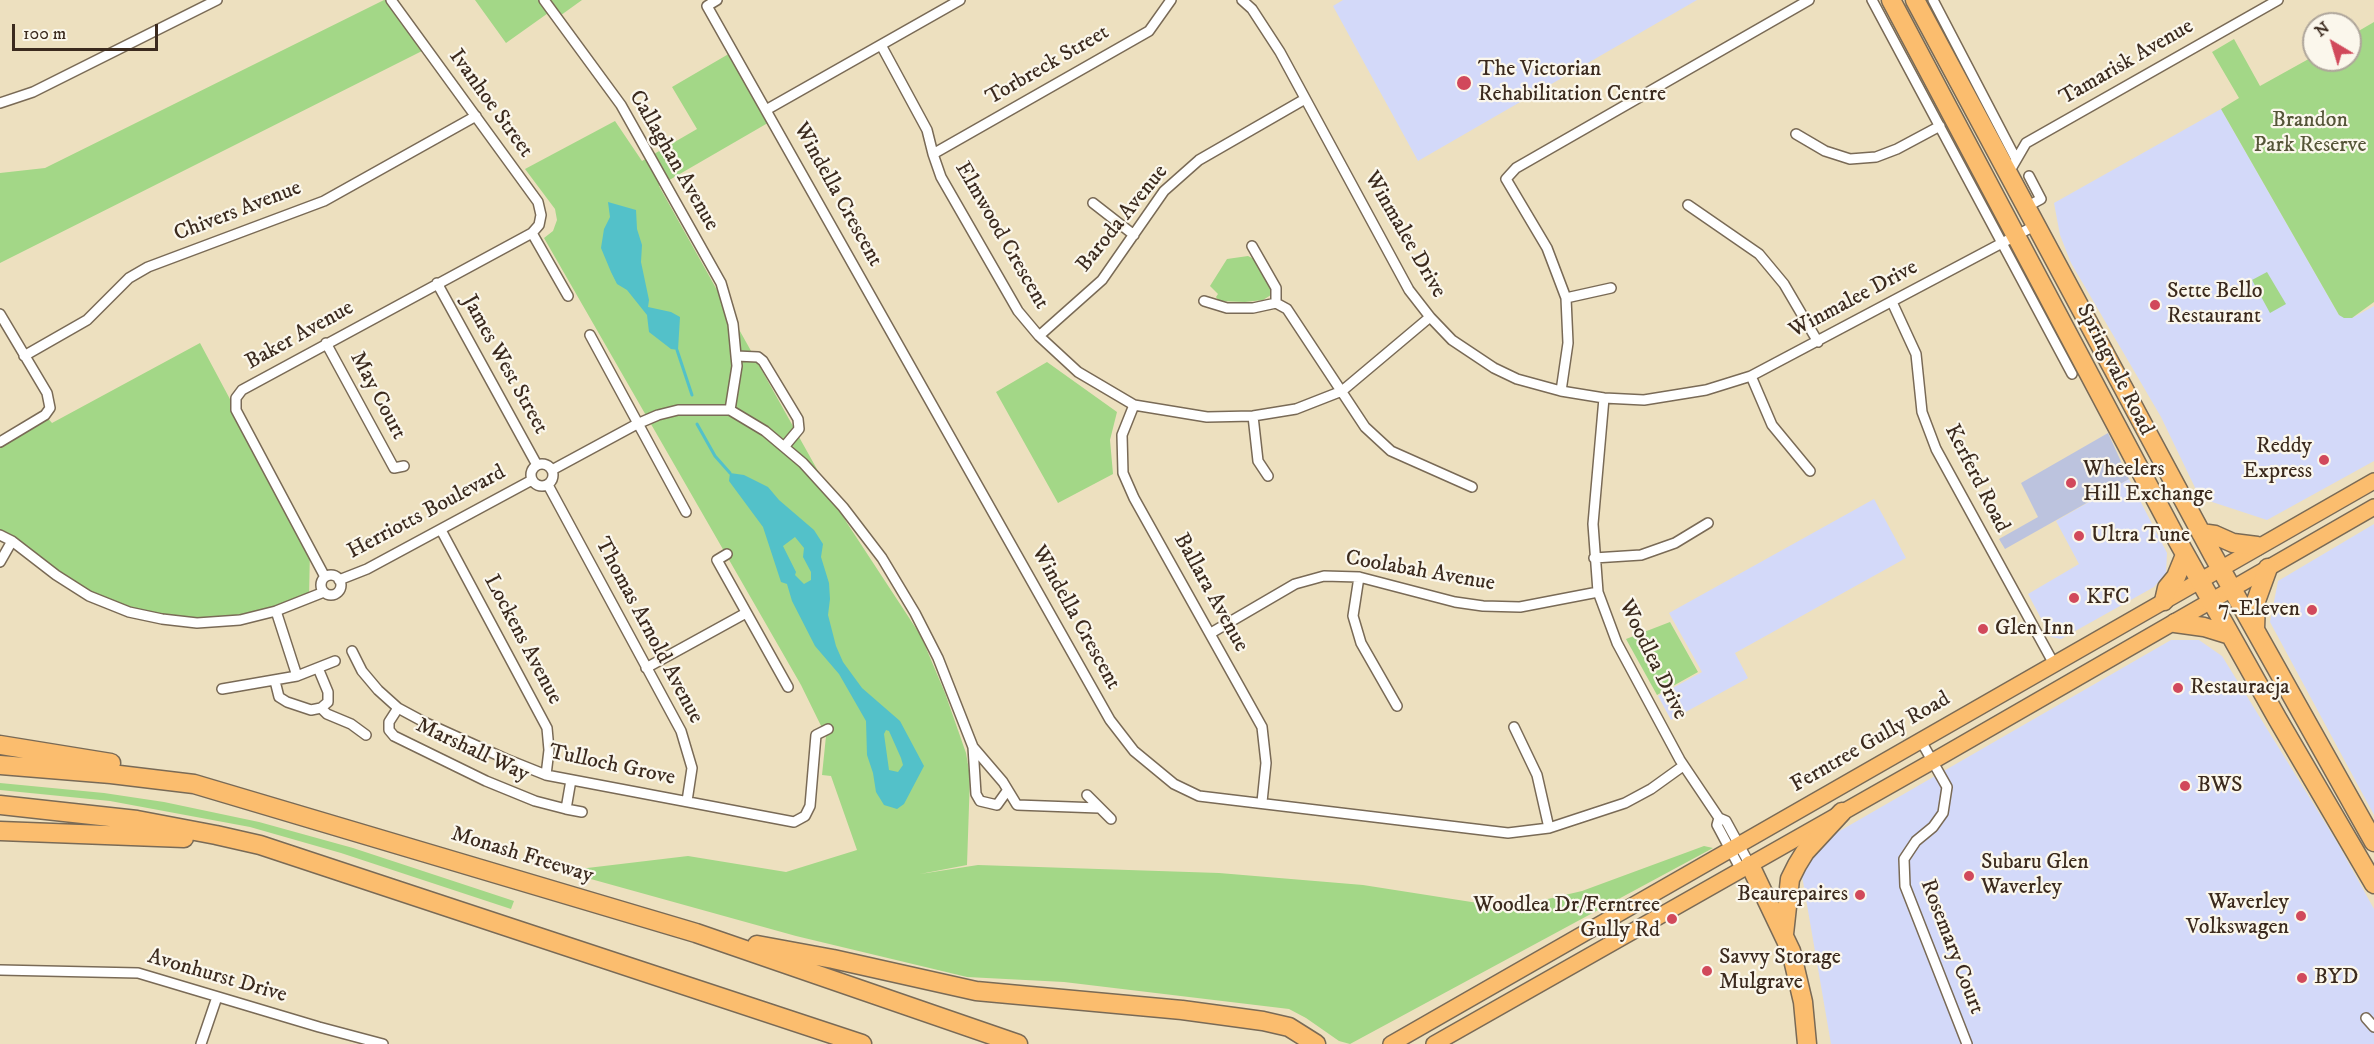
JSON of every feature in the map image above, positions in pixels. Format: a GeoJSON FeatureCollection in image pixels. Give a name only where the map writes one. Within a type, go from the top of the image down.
{"type":"FeatureCollection","features":[{"type":"Feature","properties":{"kind":"highway","name":"Springvale Road"},"geometry":{"type":"LineString","coordinates":[[1891,0],[2009,239],[2199,581],[2374,884]]}},
{"type":"Feature","properties":{"kind":"highway","name":"Springvale Road"},"geometry":{"type":"LineString","coordinates":[[1915,0],[2012,166],[2026,207],[2220,568],[2374,842]]}},
{"type":"Feature","properties":{"kind":"highway"},"geometry":{"type":"LineString","coordinates":[[2201,533],[2215,535],[2229,542],[2257,546]]}},
{"type":"Feature","properties":{"kind":"highway"},"geometry":{"type":"LineString","coordinates":[[2164,601],[2167,588],[2176,577],[2185,555]]}},
{"type":"Feature","properties":{"kind":"highway"},"geometry":{"type":"LineString","coordinates":[[2255,629],[2256,601],[2268,568]]}},
{"type":"Feature","properties":{"kind":"highway"},"geometry":{"type":"LineString","coordinates":[[2175,623],[2199,626],[2230,635]]}},
{"type":"Feature","properties":{"kind":"highway"},"geometry":{"type":"LineString","coordinates":[[0,745],[155,771],[194,784]]}},
{"type":"Feature","properties":{"kind":"highway","name":"Monash Freeway"},"geometry":{"type":"LineString","coordinates":[[0,765],[111,774],[194,784],[696,933],[1018,1044]]}},
{"type":"Feature","properties":{"kind":"highway"},"geometry":{"type":"LineString","coordinates":[[0,805],[137,820],[260,846],[862,1044]]}},
{"type":"Feature","properties":{"kind":"highway"},"geometry":{"type":"LineString","coordinates":[[1784,934],[1790,879],[1793,872],[1805,852],[1842,813]]}},
{"type":"Feature","properties":{"kind":"highway"},"geometry":{"type":"LineString","coordinates":[[2346,835],[2364,823]]}},
{"type":"Feature","properties":{"kind":"highway"},"geometry":{"type":"LineString","coordinates":[[0,831],[144,835],[260,846]]}},
{"type":"Feature","properties":{"kind":"highway"},"geometry":{"type":"LineString","coordinates":[[1746,867],[1784,934],[1791,951],[1803,1002],[1807,1044]]}},
{"type":"Feature","properties":{"kind":"highway"},"geometry":{"type":"LineString","coordinates":[[696,933],[833,959],[976,991],[1182,1010],[1263,1021],[1289,1027],[1316,1044]]}},
{"type":"Feature","properties":{"kind":"main road","name":"Ferntree Gully Road"},"geometry":{"type":"LineString","coordinates":[[1391,1044],[2374,481]]}},
{"type":"Feature","properties":{"kind":"main road","name":"Ferntree Gully Road"},"geometry":{"type":"LineString","coordinates":[[1434,1044],[1934,761],[2374,507]]}},
{"type":"Feature","properties":{"kind":"main road"},"geometry":{"type":"LineString","coordinates":[[2091,643],[2103,664]]}},
{"type":"Feature","properties":{"kind":"street"},"geometry":{"type":"LineString","coordinates":[[0,103],[33,92],[197,4],[217,0]]}},
{"type":"Feature","properties":{"kind":"street","name":"Ivanhoe Street"},"geometry":{"type":"LineString","coordinates":[[391,0],[538,202],[541,215],[539,225],[532,233]]}},
{"type":"Feature","properties":{"kind":"street","name":"Callaghan Avenue"},"geometry":{"type":"LineString","coordinates":[[544,0],[621,105],[721,283],[734,324],[737,366],[730,410]]}},
{"type":"Feature","properties":{"kind":"street","name":"Windella Crescent"},"geometry":{"type":"LineString","coordinates":[[717,0],[706,6],[1110,720],[1134,751],[1174,784],[1199,796],[1508,833],[1549,828],[1625,803],[1651,789],[1683,766]]}},
{"type":"Feature","properties":{"kind":"street"},"geometry":{"type":"LineString","coordinates":[[766,110],[960,0]]}},
{"type":"Feature","properties":{"kind":"street","name":"Torbreck Street"},"geometry":{"type":"LineString","coordinates":[[933,154],[1149,31],[1171,0]]}},
{"type":"Feature","properties":{"kind":"street","name":"Winmalee Drive"},"geometry":{"type":"LineString","coordinates":[[1242,0],[1252,9],[1280,52],[1409,290],[1452,340],[1494,368],[1517,379],[1561,391],[1604,398],[1644,400],[1706,390],[1751,376],[2036,225]]}},
{"type":"Feature","properties":{"kind":"street"},"geometry":{"type":"LineString","coordinates":[[1561,391],[1569,344],[1566,298],[1547,248],[1506,179],[1515,168],[1809,0]]}},
{"type":"Feature","properties":{"kind":"street","name":"Springvale Road"},"geometry":{"type":"LineString","coordinates":[[1872,0],[1940,126],[2009,239],[2073,374]]}},
{"type":"Feature","properties":{"kind":"street","name":"Springvale Road"},"geometry":{"type":"LineString","coordinates":[[1933,0],[2006,140],[2012,166]]}},
{"type":"Feature","properties":{"kind":"street","name":"Tamarisk Avenue"},"geometry":{"type":"LineString","coordinates":[[2012,166],[2026,143],[2278,0]]}},
{"type":"Feature","properties":{"kind":"street","name":"Elmwood Crescent"},"geometry":{"type":"LineString","coordinates":[[880,45],[927,130],[941,177],[1018,311],[1039,336],[1078,372],[1134,405],[1207,417],[1253,416],[1296,409],[1342,391],[1430,317]]}},
{"type":"Feature","properties":{"kind":"street","name":"Baroda Avenue"},"geometry":{"type":"LineString","coordinates":[[1039,336],[1102,280],[1164,192],[1198,160],[1305,99]]}},
{"type":"Feature","properties":{"kind":"street","name":"Chivers Avenue"},"geometry":{"type":"LineString","coordinates":[[24,356],[87,320],[129,278],[148,267],[324,201],[476,116]]}},
{"type":"Feature","properties":{"kind":"street"},"geometry":{"type":"LineString","coordinates":[[1796,134],[1825,151],[1850,159],[1876,157],[1897,149],[1940,126]]}},
{"type":"Feature","properties":{"kind":"street"},"geometry":{"type":"LineString","coordinates":[[2006,140],[2026,143]]}},
{"type":"Feature","properties":{"kind":"street"},"geometry":{"type":"LineString","coordinates":[[2026,207],[2041,199],[2029,176]]}},
{"type":"Feature","properties":{"kind":"street"},"geometry":{"type":"LineString","coordinates":[[1093,203],[1134,236]]}},
{"type":"Feature","properties":{"kind":"street"},"geometry":{"type":"LineString","coordinates":[[1688,205],[1759,254],[1784,284],[1818,342]]}},
{"type":"Feature","properties":{"kind":"street"},"geometry":{"type":"LineString","coordinates":[[532,233],[568,296]]}},
{"type":"Feature","properties":{"kind":"street","name":"Baker Avenue"},"geometry":{"type":"LineString","coordinates":[[326,577],[236,410],[235,402],[242,390],[532,233]]}},
{"type":"Feature","properties":{"kind":"street"},"geometry":{"type":"LineString","coordinates":[[1252,246],[1276,288],[1276,303]]}},
{"type":"Feature","properties":{"kind":"street","name":"James West Street"},"geometry":{"type":"LineString","coordinates":[[437,283],[537,465]]}},
{"type":"Feature","properties":{"kind":"street"},"geometry":{"type":"LineString","coordinates":[[1566,298],[1611,288]]}},
{"type":"Feature","properties":{"kind":"street"},"geometry":{"type":"LineString","coordinates":[[1204,301],[1227,308],[1253,308],[1276,303],[1287,309],[1365,427],[1391,451],[1472,487]]}},
{"type":"Feature","properties":{"kind":"street","name":"Kerferd Road"},"geometry":{"type":"LineString","coordinates":[[1892,302],[1916,354],[1923,412],[1936,449],[2054,664]]}},
{"type":"Feature","properties":{"kind":"street"},"geometry":{"type":"LineString","coordinates":[[0,314],[49,397],[50,408],[45,415],[0,442]]}},
{"type":"Feature","properties":{"kind":"street"},"geometry":{"type":"LineString","coordinates":[[590,335],[686,512]]}},
{"type":"Feature","properties":{"kind":"street","name":"May Court"},"geometry":{"type":"LineString","coordinates":[[326,343],[394,468]]}},
{"type":"Feature","properties":{"kind":"street"},"geometry":{"type":"LineString","coordinates":[[736,356],[758,357],[764,360],[798,419],[799,429],[784,447]]}},
{"type":"Feature","properties":{"kind":"street"},"geometry":{"type":"LineString","coordinates":[[1751,376],[1772,425],[1810,471]]}},
{"type":"Feature","properties":{"kind":"street","name":"Woodlea Drive"},"geometry":{"type":"LineString","coordinates":[[1604,398],[1593,524],[1598,592],[1617,643],[1683,766],[1719,818],[1725,821],[1734,847],[1746,867]]}},
{"type":"Feature","properties":{"kind":"street","name":"Ballara Avenue"},"geometry":{"type":"LineString","coordinates":[[1134,405],[1122,435],[1123,473],[1134,498],[1262,727],[1266,763],[1262,802]]}},
{"type":"Feature","properties":{"kind":"street"},"geometry":{"type":"LineString","coordinates":[[552,470],[637,424],[678,410],[730,410],[765,431],[802,463],[843,507],[882,558],[915,613],[938,658],[973,747],[976,795],[980,801],[997,805],[1099,808]]}},
{"type":"Feature","properties":{"kind":"street"},"geometry":{"type":"LineString","coordinates":[[1253,416],[1258,460],[1268,476]]}},
{"type":"Feature","properties":{"kind":"street"},"geometry":{"type":"LineString","coordinates":[[545,464],[552,470],[553,478],[548,484],[537,485],[532,480],[531,471],[537,465],[545,464]]}},
{"type":"Feature","properties":{"kind":"street","name":"May Court"},"geometry":{"type":"LineString","coordinates":[[387,477],[394,468],[404,466]]}},
{"type":"Feature","properties":{"kind":"street","name":"Herriotts Boulevard"},"geometry":{"type":"LineString","coordinates":[[339,580],[368,569],[532,480]]}},
{"type":"Feature","properties":{"kind":"street","name":"Thomas Arnold Avenue"},"geometry":{"type":"LineString","coordinates":[[548,484],[681,731],[692,768],[687,801]]}},
{"type":"Feature","properties":{"kind":"street"},"geometry":{"type":"LineString","coordinates":[[1594,558],[1641,555],[1675,543],[1708,523]]}},
{"type":"Feature","properties":{"kind":"street","name":"Lockens Avenue"},"geometry":{"type":"LineString","coordinates":[[441,530],[547,728],[549,750],[546,775]]}},
{"type":"Feature","properties":{"kind":"street"},"geometry":{"type":"LineString","coordinates":[[0,535],[12,541],[56,575],[89,596],[129,612],[162,619],[197,623],[240,620],[276,611],[324,592],[333,595],[341,586],[339,580],[331,575],[326,577],[321,584],[324,592]]}},
{"type":"Feature","properties":{"kind":"street"},"geometry":{"type":"LineString","coordinates":[[0,562],[12,541]]}},
{"type":"Feature","properties":{"kind":"street"},"geometry":{"type":"LineString","coordinates":[[727,554],[717,560],[788,687]]}},
{"type":"Feature","properties":{"kind":"street","name":"Coolabah Avenue"},"geometry":{"type":"LineString","coordinates":[[1211,633],[1295,584],[1324,576],[1359,577],[1455,602],[1483,606],[1520,607],[1598,592]]}},
{"type":"Feature","properties":{"kind":"street"},"geometry":{"type":"LineString","coordinates":[[1359,577],[1353,616],[1361,643],[1397,706]]}},
{"type":"Feature","properties":{"kind":"street"},"geometry":{"type":"LineString","coordinates":[[276,611],[297,676]]}},
{"type":"Feature","properties":{"kind":"street"},"geometry":{"type":"LineString","coordinates":[[646,668],[746,613]]}},
{"type":"Feature","properties":{"kind":"street","name":"Tulloch Grove"},"geometry":{"type":"LineString","coordinates":[[352,651],[362,671],[398,708],[424,722],[546,775],[794,822],[805,816],[810,806],[816,735],[828,729]]}},
{"type":"Feature","properties":{"kind":"street"},"geometry":{"type":"LineString","coordinates":[[222,689],[297,676],[335,661]]}},
{"type":"Feature","properties":{"kind":"street"},"geometry":{"type":"LineString","coordinates":[[275,681],[279,697],[287,702],[311,710],[321,708],[328,702],[328,692],[318,669]]}},
{"type":"Feature","properties":{"kind":"street"},"geometry":{"type":"LineString","coordinates":[[321,708],[327,714],[351,724],[366,735]]}},
{"type":"Feature","properties":{"kind":"street","name":"Marshall Way"},"geometry":{"type":"LineString","coordinates":[[398,708],[389,722],[389,730],[394,736],[486,781],[535,801],[582,812]]}},
{"type":"Feature","properties":{"kind":"street"},"geometry":{"type":"LineString","coordinates":[[1514,727],[1537,775],[1549,828]]}},
{"type":"Feature","properties":{"kind":"street","name":"Rosemary Court"},"geometry":{"type":"LineString","coordinates":[[1921,741],[1947,787],[1943,813],[1933,827],[1916,841],[1904,859],[1905,886],[1967,1044]]}},
{"type":"Feature","properties":{"kind":"street"},"geometry":{"type":"LineString","coordinates":[[973,747],[1003,782],[1017,805]]}},
{"type":"Feature","properties":{"kind":"street"},"geometry":{"type":"LineString","coordinates":[[566,808],[571,780]]}},
{"type":"Feature","properties":{"kind":"street"},"geometry":{"type":"LineString","coordinates":[[997,805],[1007,791]]}},
{"type":"Feature","properties":{"kind":"street"},"geometry":{"type":"LineString","coordinates":[[1087,795],[1111,819]]}},
{"type":"Feature","properties":{"kind":"street","name":"Avonhurst Drive"},"geometry":{"type":"LineString","coordinates":[[0,970],[138,973],[383,1044]]}},
{"type":"Feature","properties":{"kind":"street"},"geometry":{"type":"LineString","coordinates":[[201,1044],[217,997]]}},
{"type":"Feature","properties":{"kind":"street"},"geometry":{"type":"LineString","coordinates":[[2366,1018],[2374,1027]]}},
{"type":"Feature","properties":{"kind":"shaded area","name":"The Victorian Rehabilitation Centre"},"geometry":{"type":"Polygon","coordinates":[[[1343,0],[1697,0],[1418,161],[1333,6],[1343,0]]]}},
{"type":"Feature","properties":{"kind":"shaded area"},"geometry":{"type":"Polygon","coordinates":[[[2221,109],[2339,315],[2352,318],[2374,306],[2374,461],[2267,520],[2200,498],[2161,417],[2071,263],[2060,235],[2054,203],[2221,109]]]}},
{"type":"Feature","properties":{"kind":"shaded area"},"geometry":{"type":"Polygon","coordinates":[[[2108,433],[2129,479],[2005,549],[1999,539],[2038,517],[2021,483],[2108,433]]]}},
{"type":"Feature","properties":{"kind":"shaded area"},"geometry":{"type":"Polygon","coordinates":[[[2129,479],[2167,553],[2166,573],[2154,587],[2061,639],[2051,637],[2028,594],[2079,564],[2056,521],[2129,479]]]}},
{"type":"Feature","properties":{"kind":"shaded area"},"geometry":{"type":"Polygon","coordinates":[[[1874,499],[1906,558],[1735,653],[1748,678],[1671,720],[1658,696],[1702,672],[1669,613],[1874,499]]]}},
{"type":"Feature","properties":{"kind":"shaded area"},"geometry":{"type":"Polygon","coordinates":[[[2374,524],[2374,815],[2270,622],[2278,581],[2374,524]]]}},
{"type":"Feature","properties":{"kind":"shaded area"},"geometry":{"type":"Polygon","coordinates":[[[2171,640],[2199,640],[2222,656],[2337,842],[2374,909],[2374,1044],[1831,1044],[1801,870],[1824,840],[2171,640]]]}},
{"type":"Feature","properties":{"kind":"green space"},"geometry":{"type":"Polygon","coordinates":[[[384,0],[390,0],[426,49],[0,263],[0,173],[45,168],[384,0]]]}},
{"type":"Feature","properties":{"kind":"green space"},"geometry":{"type":"Polygon","coordinates":[[[475,0],[582,0],[557,18],[551,11],[506,43],[475,0]]]}},
{"type":"Feature","properties":{"kind":"green space","name":"Brandon Park Reserve"},"geometry":{"type":"Polygon","coordinates":[[[2374,22],[2374,302],[2352,318],[2344,318],[2339,315],[2221,109],[2239,98],[2212,52],[2234,39],[2260,86],[2302,63],[2302,72],[2362,72],[2362,29],[2374,22]]]}},
{"type":"Feature","properties":{"kind":"green space"},"geometry":{"type":"Polygon","coordinates":[[[732,52],[773,120],[659,186],[847,523],[921,636],[945,693],[966,753],[970,776],[967,865],[920,874],[978,865],[1219,873],[1363,885],[1497,906],[1522,905],[1582,891],[1704,846],[1713,848],[1350,1044],[1339,1041],[1289,1009],[1064,982],[967,977],[796,936],[562,871],[688,856],[786,872],[857,850],[831,776],[822,775],[826,736],[801,685],[544,238],[553,231],[557,220],[555,209],[525,169],[615,121],[642,161],[697,129],[672,87],[732,52]]]}},
{"type":"Feature","properties":{"kind":"green space"},"geometry":{"type":"Polygon","coordinates":[[[1248,256],[1254,259],[1271,289],[1271,295],[1263,300],[1219,301],[1216,297],[1218,294],[1210,286],[1227,259],[1248,256]]]}},
{"type":"Feature","properties":{"kind":"green space"},"geometry":{"type":"Polygon","coordinates":[[[2267,272],[2286,304],[2270,313],[2252,280],[2267,272]]]}},
{"type":"Feature","properties":{"kind":"green space"},"geometry":{"type":"Polygon","coordinates":[[[200,343],[310,549],[309,598],[240,620],[162,619],[89,596],[0,535],[0,442],[45,415],[52,423],[200,343]]]}},
{"type":"Feature","properties":{"kind":"green space"},"geometry":{"type":"Polygon","coordinates":[[[1047,362],[1117,412],[1110,440],[1113,474],[1058,503],[996,392],[1047,362]]]}},
{"type":"Feature","properties":{"kind":"green space"},"geometry":{"type":"Polygon","coordinates":[[[1670,622],[1698,672],[1657,695],[1626,639],[1670,622]]]}},
{"type":"Feature","properties":{"kind":"green space"},"geometry":{"type":"Polygon","coordinates":[[[0,783],[104,793],[164,802],[259,822],[353,848],[514,901],[511,909],[341,853],[250,827],[110,801],[0,790],[0,783]]]}},
{"type":"Feature","properties":{"kind":"water"},"geometry":{"type":"Polygon","coordinates":[[[608,202],[636,210],[637,229],[642,245],[641,262],[649,300],[648,307],[671,312],[680,317],[678,350],[671,349],[649,332],[647,315],[627,290],[617,284],[611,272],[601,248],[604,229],[610,217],[608,202]]]}},
{"type":"Feature","properties":{"kind":"water"},"geometry":{"type":"Polygon","coordinates":[[[730,473],[744,475],[768,487],[779,500],[814,530],[823,544],[821,557],[829,583],[828,615],[836,646],[843,662],[862,688],[900,721],[924,766],[904,804],[897,809],[884,805],[876,792],[867,755],[866,721],[839,674],[815,646],[792,601],[787,584],[781,582],[763,527],[729,481],[730,473]],[[795,537],[783,546],[796,572],[795,575],[804,584],[811,580],[811,572],[803,557],[804,548],[795,537]],[[886,730],[884,734],[889,770],[898,772],[903,765],[901,758],[889,731],[886,730]]]}},
{"type":"Feature","properties":{"kind":"waterway"},"geometry":{"type":"LineString","coordinates":[[677,350],[692,395]]}},
{"type":"Feature","properties":{"kind":"waterway"},"geometry":{"type":"LineString","coordinates":[[697,424],[715,456],[730,473]]}},
{"type":"Feature","properties":{"kind":"place","name":"The Victorian Rehabilitation Centre"},"geometry":{"type":"Point","coordinates":[1464,83]}},
{"type":"Feature","properties":{"kind":"place","name":"Sette Bello Restaurant"},"geometry":{"type":"Point","coordinates":[2155,305]}},
{"type":"Feature","properties":{"kind":"place","name":"Reddy Express"},"geometry":{"type":"Point","coordinates":[2324,460]}},
{"type":"Feature","properties":{"kind":"place","name":"Wheelers Hill Exchange"},"geometry":{"type":"Point","coordinates":[2071,483]}},
{"type":"Feature","properties":{"kind":"place","name":"Ultra Tune"},"geometry":{"type":"Point","coordinates":[2079,536]}},
{"type":"Feature","properties":{"kind":"place","name":"KFC"},"geometry":{"type":"Point","coordinates":[2074,598]}},
{"type":"Feature","properties":{"kind":"place","name":"7-Eleven"},"geometry":{"type":"Point","coordinates":[2312,610]}},
{"type":"Feature","properties":{"kind":"place","name":"Glen Inn"},"geometry":{"type":"Point","coordinates":[1983,629]}},
{"type":"Feature","properties":{"kind":"place","name":"Restauracja"},"geometry":{"type":"Point","coordinates":[2178,688]}},
{"type":"Feature","properties":{"kind":"place","name":"BWS"},"geometry":{"type":"Point","coordinates":[2185,786]}},
{"type":"Feature","properties":{"kind":"place","name":"Subaru Glen Waverley"},"geometry":{"type":"Point","coordinates":[1969,876]}},
{"type":"Feature","properties":{"kind":"place","name":"Beaurepaires"},"geometry":{"type":"Point","coordinates":[1860,895]}},
{"type":"Feature","properties":{"kind":"place","name":"Waverley Volkswagen"},"geometry":{"type":"Point","coordinates":[2301,916]}},
{"type":"Feature","properties":{"kind":"place","name":"Woodlea Dr/Ferntree Gully Rd"},"geometry":{"type":"Point","coordinates":[1672,919]}},
{"type":"Feature","properties":{"kind":"place","name":"Savvy Storage Mulgrave"},"geometry":{"type":"Point","coordinates":[1707,971]}},
{"type":"Feature","properties":{"kind":"place","name":"BYD"},"geometry":{"type":"Point","coordinates":[2302,978]}}]}
